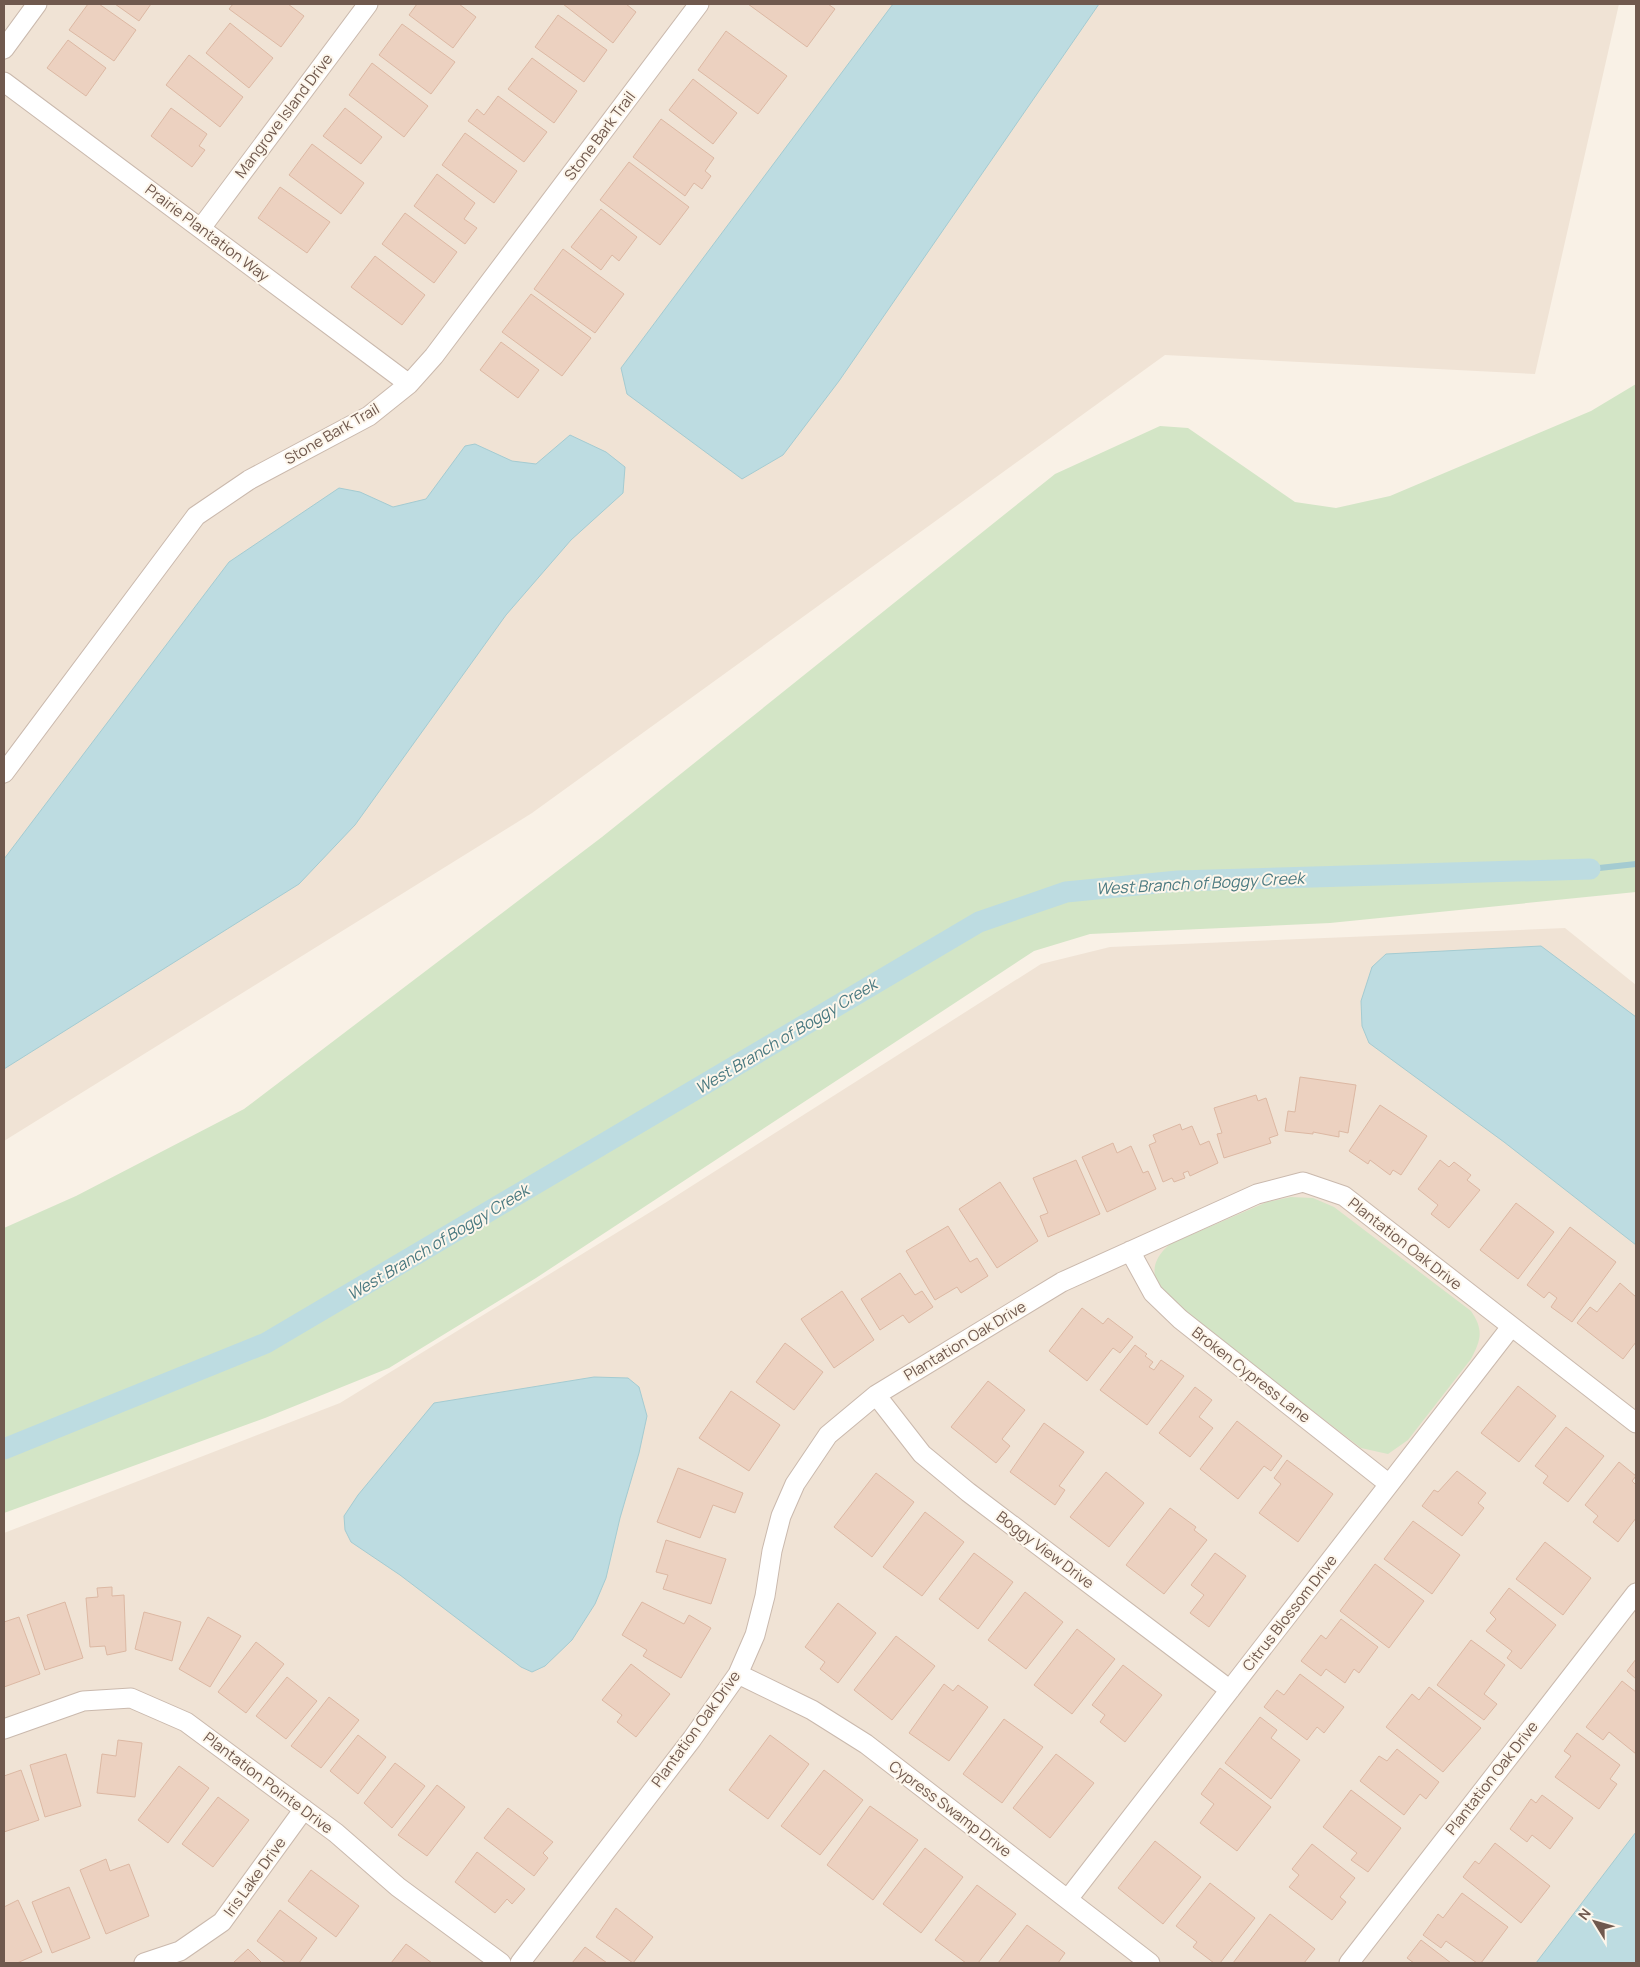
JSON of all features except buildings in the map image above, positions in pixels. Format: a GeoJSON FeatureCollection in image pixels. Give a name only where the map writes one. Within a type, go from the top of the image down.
{"type":"FeatureCollection","features":[{"type":"Feature","properties":{"kind":"street"},"geometry":{"type":"LineString","coordinates":[[4,49],[38,4]]}},
{"type":"Feature","properties":{"kind":"street","name":"Mangrove Island Drive"},"geometry":{"type":"LineString","coordinates":[[201,228],[368,4]]}},
{"type":"Feature","properties":{"kind":"street","name":"Stone Bark Trail"},"geometry":{"type":"LineString","coordinates":[[4,773],[196,516],[249,480],[370,416],[409,384],[434,356],[699,4]]}},
{"type":"Feature","properties":{"kind":"street","name":"Prairie Plantation Way"},"geometry":{"type":"LineString","coordinates":[[4,82],[409,384]]}},
{"type":"Feature","properties":{"kind":"street","name":"Plantation Oak Drive"},"geometry":{"type":"LineString","coordinates":[[520,1963],[692,1739],[738,1674],[755,1635],[765,1596],[780,1516],[794,1484],[828,1435],[876,1395],[1062,1282],[1257,1194],[1303,1182],[1344,1196],[1636,1423]]}},
{"type":"Feature","properties":{"kind":"street","name":"Broken Cypress Lane"},"geometry":{"type":"LineString","coordinates":[[1130,1251],[1153,1292],[1180,1319],[1389,1484]]}},
{"type":"Feature","properties":{"kind":"street","name":"Citrus Blossom Drive"},"geometry":{"type":"LineString","coordinates":[[1068,1899],[1511,1327]]}},
{"type":"Feature","properties":{"kind":"street","name":"Boggy View Drive"},"geometry":{"type":"LineString","coordinates":[[876,1395],[922,1454],[968,1492],[1230,1690]]}},
{"type":"Feature","properties":{"kind":"street","name":"Plantation Oak Drive"},"geometry":{"type":"LineString","coordinates":[[1349,1963],[1636,1593]]}},
{"type":"Feature","properties":{"kind":"street","name":"Cypress Swamp Drive"},"geometry":{"type":"LineString","coordinates":[[738,1674],[812,1710],[866,1744],[1150,1963]]}},
{"type":"Feature","properties":{"kind":"street","name":"Plantation Pointe Drive"},"geometry":{"type":"LineString","coordinates":[[4,1729],[83,1701],[131,1698],[186,1722],[336,1832],[398,1887],[501,1963]]}},
{"type":"Feature","properties":{"kind":"street","name":"Iris Lake Drive"},"geometry":{"type":"LineString","coordinates":[[144,1963],[180,1951],[222,1922],[304,1809]]}},
{"type":"Feature","properties":{"kind":"shaded area"},"geometry":{"type":"Polygon","coordinates":[[[4,4],[1619,4],[1535,374],[1165,355],[532,813],[4,1141],[4,4]]]}},
{"type":"Feature","properties":{"kind":"shaded area"},"geometry":{"type":"Polygon","coordinates":[[[1565,928],[1636,985],[1636,1963],[4,1963],[4,1533],[340,1403],[665,1203],[1041,964],[1110,947],[1565,928]]]}},
{"type":"Feature","properties":{"kind":"green space"},"geometry":{"type":"Polygon","coordinates":[[[1636,384],[1636,892],[1330,923],[1090,934],[1034,951],[536,1278],[389,1368],[265,1418],[4,1513],[4,1228],[76,1196],[244,1109],[602,837],[1055,474],[1160,426],[1188,428],[1295,502],[1336,508],[1390,496],[1591,411],[1636,384]]]}},
{"type":"Feature","properties":{"kind":"green space"},"geometry":{"type":"Polygon","coordinates":[[[1291,1197],[1313,1198],[1334,1207],[1471,1311],[1478,1324],[1479,1340],[1471,1359],[1408,1440],[1388,1454],[1361,1448],[1169,1300],[1158,1285],[1154,1272],[1155,1265],[1163,1251],[1170,1244],[1267,1202],[1291,1197]]]}},
{"type":"Feature","properties":{"kind":"water"},"geometry":{"type":"Polygon","coordinates":[[[893,4],[1099,4],[839,381],[783,455],[742,479],[627,394],[621,368],[893,4]]]}},
{"type":"Feature","properties":{"kind":"water"},"geometry":{"type":"Polygon","coordinates":[[[570,435],[606,452],[625,467],[623,493],[571,540],[506,615],[355,825],[299,884],[4,1069],[4,859],[229,562],[339,488],[360,492],[393,507],[426,499],[465,446],[475,444],[512,461],[536,464],[570,435]]]}},
{"type":"Feature","properties":{"kind":"water"},"geometry":{"type":"Polygon","coordinates":[[[1541,946],[1636,1017],[1636,1245],[1504,1142],[1369,1043],[1362,1026],[1361,1001],[1372,967],[1386,954],[1541,946]]]}},
{"type":"Feature","properties":{"kind":"water"},"geometry":{"type":"Polygon","coordinates":[[[594,1377],[628,1378],[639,1387],[647,1416],[606,1578],[595,1604],[572,1640],[545,1666],[532,1672],[521,1667],[400,1575],[351,1542],[345,1530],[344,1516],[358,1495],[434,1403],[594,1377]]]}},
{"type":"Feature","properties":{"kind":"water"},"geometry":{"type":"Polygon","coordinates":[[[1636,1832],[1636,1963],[1536,1963],[1636,1832]]]}},
{"type":"Feature","properties":{"kind":"waterway","name":"West Branch of Boggy Creek"},"geometry":{"type":"LineString","coordinates":[[1590,869],[1636,864]]}},
{"type":"Feature","properties":{"kind":"waterway","name":"West Branch of Boggy Creek"},"geometry":{"type":"LineString","coordinates":[[4,1449],[266,1343],[979,922],[1066,892],[1178,881],[1590,869]]}}]}
